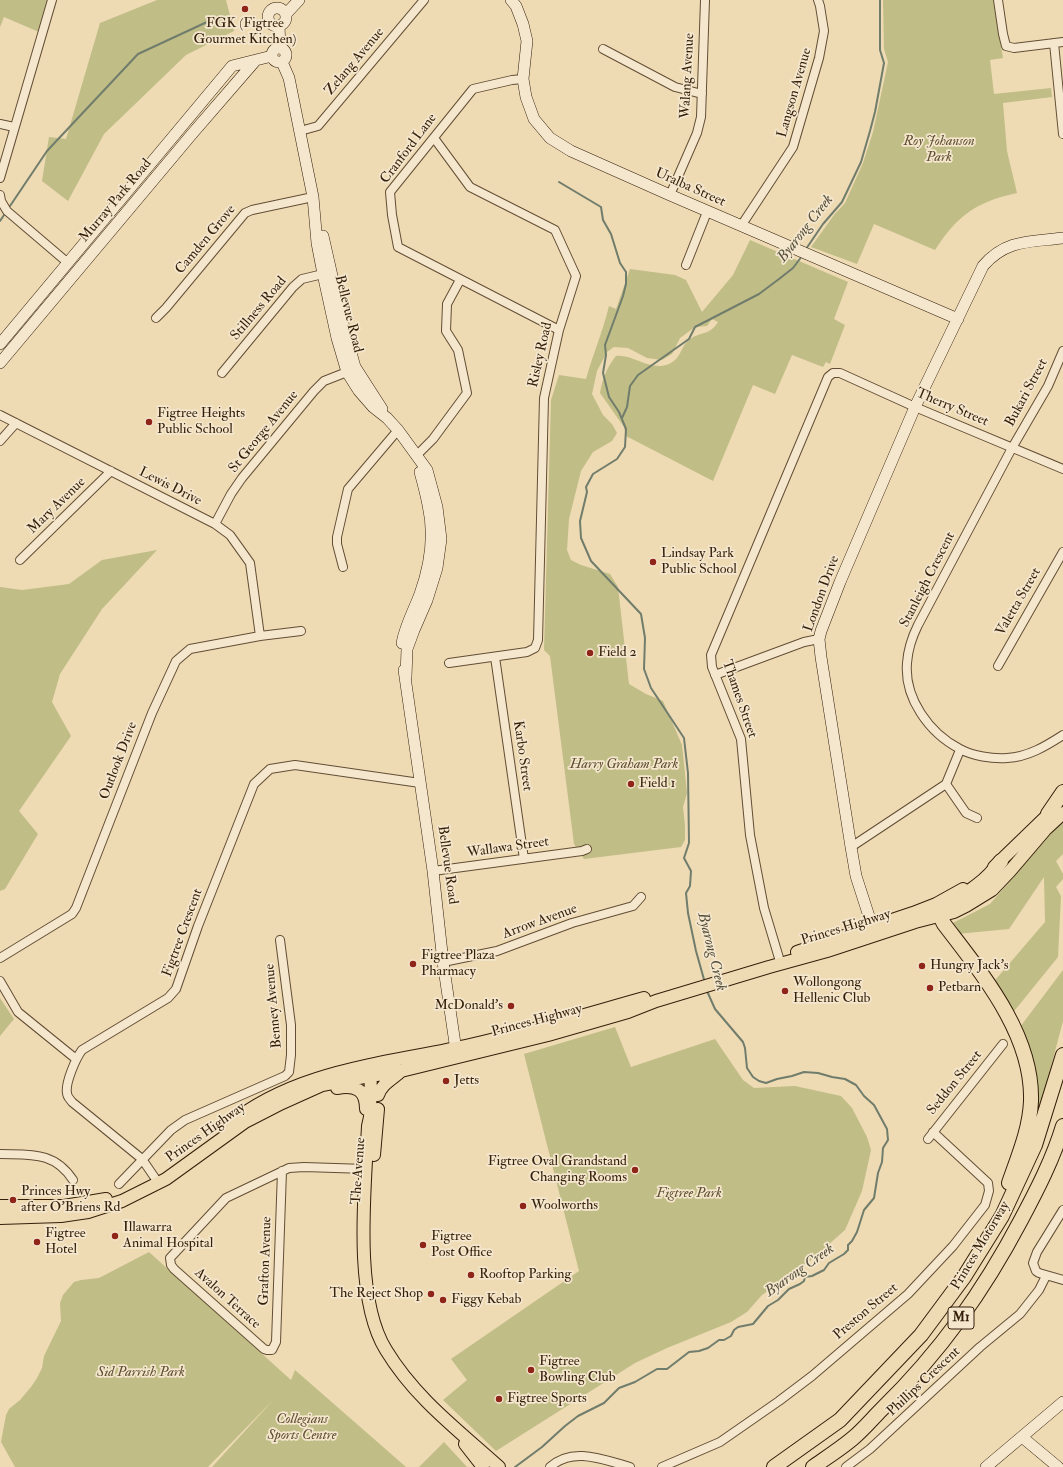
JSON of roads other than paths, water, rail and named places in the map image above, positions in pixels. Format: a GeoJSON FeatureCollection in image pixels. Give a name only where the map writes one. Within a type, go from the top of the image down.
{"type":"FeatureCollection","features":[{"type":"Feature","properties":{"kind":"highway"},"geometry":{"type":"LineString","coordinates":[[1048,814],[1063,792]]}},
{"type":"Feature","properties":{"kind":"highway"},"geometry":{"type":"LineString","coordinates":[[990,1234],[1023,1141],[1031,1101],[1030,1080],[1023,1048],[1013,1026],[979,969],[944,924],[940,916],[947,907],[979,885],[994,871],[1001,861]]}},
{"type":"Feature","properties":{"kind":"highway","name":"Princes Motorway"},"geometry":{"type":"LineString","coordinates":[[774,1467],[840,1420],[921,1336],[964,1278],[1002,1216],[1035,1145],[1063,1055]]}},
{"type":"Feature","properties":{"kind":"highway","name":"Princes Motorway"},"geometry":{"type":"LineString","coordinates":[[813,1467],[852,1439],[897,1394],[937,1350],[968,1309],[1007,1247],[1033,1197],[1053,1154],[1062,1129]]}},
{"type":"Feature","properties":{"kind":"main road","name":"Princes Highway"},"geometry":{"type":"LineString","coordinates":[[712,981],[827,951],[950,897],[977,880],[1001,861],[1048,814],[1063,802]]}},
{"type":"Feature","properties":{"kind":"main road","name":"Princes Highway"},"geometry":{"type":"LineString","coordinates":[[0,1206],[57,1206],[97,1202],[132,1190],[172,1167],[242,1114],[267,1099],[320,1077],[374,1070],[548,1035],[628,1012],[695,986],[779,958],[874,931],[940,916],[966,906],[992,890],[1006,876],[1045,830],[1063,814]]}},
{"type":"Feature","properties":{"kind":"main road","name":"Princes Highway"},"geometry":{"type":"LineString","coordinates":[[0,1218],[61,1216],[88,1212],[122,1201],[166,1179],[186,1166],[232,1131],[282,1103],[322,1085],[374,1070],[401,1071],[457,1053]]}},
{"type":"Feature","properties":{"kind":"main road","name":"The Avenue"},"geometry":{"type":"LineString","coordinates":[[367,1280],[378,1095],[374,1070]]}},
{"type":"Feature","properties":{"kind":"main road","name":"The Avenue"},"geometry":{"type":"LineString","coordinates":[[374,1070],[368,1126],[363,1243],[367,1280],[374,1320],[385,1348],[404,1377],[489,1467]]}},
{"type":"Feature","properties":{"kind":"main road"},"geometry":{"type":"LineString","coordinates":[[378,1095],[382,1086],[401,1071]]}},
{"type":"Feature","properties":{"kind":"main road"},"geometry":{"type":"LineString","coordinates":[[282,1103],[326,1090],[344,1087],[354,1088],[361,1092],[365,1097],[368,1126]]}},
{"type":"Feature","properties":{"kind":"main road","name":"The Avenue"},"geometry":{"type":"LineString","coordinates":[[450,1425],[499,1467]]}},
{"type":"Feature","properties":{"kind":"main road"},"geometry":{"type":"LineString","coordinates":[[450,1425],[483,1467]]}},
{"type":"Feature","properties":{"kind":"street"},"geometry":{"type":"LineString","coordinates":[[0,178],[52,0]]}},
{"type":"Feature","properties":{"kind":"street"},"geometry":{"type":"LineString","coordinates":[[286,14],[299,0]]}},
{"type":"Feature","properties":{"kind":"street","name":"Zelang Avenue"},"geometry":{"type":"LineString","coordinates":[[300,131],[318,126],[424,0]]}},
{"type":"Feature","properties":{"kind":"street","name":"Uralba Street"},"geometry":{"type":"LineString","coordinates":[[511,0],[516,6],[523,24],[527,41],[523,79],[526,97],[534,119],[550,138],[571,151],[670,196],[958,318]]}},
{"type":"Feature","properties":{"kind":"street","name":"Walang Avenue"},"geometry":{"type":"LineString","coordinates":[[670,196],[697,133],[701,117],[705,0]]}},
{"type":"Feature","properties":{"kind":"street","name":"Langson Avenue"},"geometry":{"type":"LineString","coordinates":[[741,226],[793,147],[820,51],[824,31],[818,0]]}},
{"type":"Feature","properties":{"kind":"street"},"geometry":{"type":"LineString","coordinates":[[998,0],[1006,46],[1014,48],[1063,42]]}},
{"type":"Feature","properties":{"kind":"street"},"geometry":{"type":"LineString","coordinates":[[274,4],[282,9],[286,14],[285,23],[279,26],[273,26],[270,24],[268,18],[274,4]]}},
{"type":"Feature","properties":{"kind":"street"},"geometry":{"type":"LineString","coordinates":[[276,52],[279,26]]}},
{"type":"Feature","properties":{"kind":"street"},"geometry":{"type":"LineString","coordinates":[[1054,43],[1063,134]]}},
{"type":"Feature","properties":{"kind":"street"},"geometry":{"type":"LineString","coordinates":[[603,49],[675,87],[702,94]]}},
{"type":"Feature","properties":{"kind":"street","name":"Bellevue Road"},"geometry":{"type":"LineString","coordinates":[[276,52],[275,61],[282,62],[289,78],[313,200],[317,243],[323,274],[337,338],[347,372],[359,391],[398,430],[427,470],[437,507],[441,538],[437,568],[427,600],[407,649],[406,677],[433,871],[443,962],[457,1053]]}},
{"type":"Feature","properties":{"kind":"street","name":"Murray Park Road"},"geometry":{"type":"LineString","coordinates":[[0,344],[232,66],[276,52]]}},
{"type":"Feature","properties":{"kind":"street","name":"Murray Park Road"},"geometry":{"type":"LineString","coordinates":[[0,363],[256,59]]}},
{"type":"Feature","properties":{"kind":"street","name":"Cranford Lane"},"geometry":{"type":"LineString","coordinates":[[523,79],[473,89],[390,192],[392,214],[398,247],[559,330]]}},
{"type":"Feature","properties":{"kind":"street"},"geometry":{"type":"LineString","coordinates":[[0,124],[14,128]]}},
{"type":"Feature","properties":{"kind":"street"},"geometry":{"type":"LineString","coordinates":[[183,125],[192,134]]}},
{"type":"Feature","properties":{"kind":"street","name":"Risley Road"},"geometry":{"type":"LineString","coordinates":[[434,138],[470,187],[555,230],[576,276],[559,330],[544,398],[538,640],[535,648],[527,652],[495,657]]}},
{"type":"Feature","properties":{"kind":"street"},"geometry":{"type":"LineString","coordinates":[[0,195],[1,201],[7,211],[68,263]]}},
{"type":"Feature","properties":{"kind":"street","name":"Bellevue Road"},"geometry":{"type":"LineString","coordinates":[[313,200],[319,214],[342,320],[356,367],[387,418]]}},
{"type":"Feature","properties":{"kind":"street","name":"Camden Grove"},"geometry":{"type":"LineString","coordinates":[[156,318],[245,213],[252,210],[313,200]]}},
{"type":"Feature","properties":{"kind":"street"},"geometry":{"type":"LineString","coordinates":[[686,266],[707,212]]}},
{"type":"Feature","properties":{"kind":"street","name":"London Drive"},"geometry":{"type":"LineString","coordinates":[[874,931],[858,881],[851,847],[820,639],[840,582],[915,407],[983,266],[996,253],[1010,245],[1063,238]]}},
{"type":"Feature","properties":{"kind":"street","name":"Stillness Road"},"geometry":{"type":"LineString","coordinates":[[222,373],[293,287],[302,279],[323,274]]}},
{"type":"Feature","properties":{"kind":"street"},"geometry":{"type":"LineString","coordinates":[[416,456],[433,439],[467,393],[458,350],[446,331],[447,304],[460,280]]}},
{"type":"Feature","properties":{"kind":"street","name":"Bukari Street"},"geometry":{"type":"LineString","coordinates":[[1012,448],[1048,386],[1063,351]]}},
{"type":"Feature","properties":{"kind":"street","name":"St George Avenue"},"geometry":{"type":"LineString","coordinates":[[214,524],[242,478],[314,392],[324,381],[347,372]]}},
{"type":"Feature","properties":{"kind":"street","name":"Therry Street"},"geometry":{"type":"LineString","coordinates":[[832,373],[840,373],[915,407],[1063,469]]}},
{"type":"Feature","properties":{"kind":"street","name":"Thames Street"},"geometry":{"type":"LineString","coordinates":[[779,958],[764,908],[750,835],[741,739],[715,675],[711,660],[712,650],[827,380],[832,373]]}},
{"type":"Feature","properties":{"kind":"street","name":"Lewis Drive"},"geometry":{"type":"LineString","coordinates":[[0,414],[214,524],[230,535],[250,563],[260,636]]}},
{"type":"Feature","properties":{"kind":"street"},"geometry":{"type":"LineString","coordinates":[[0,441],[16,423]]}},
{"type":"Feature","properties":{"kind":"street"},"geometry":{"type":"LineString","coordinates":[[343,567],[337,544],[337,537],[348,489],[398,430]]}},
{"type":"Feature","properties":{"kind":"street","name":"Stanleigh Crescent"},"geometry":{"type":"LineString","coordinates":[[1012,448],[918,625],[911,642],[907,664],[908,678],[911,693],[921,714],[930,726],[944,740],[960,750],[982,755],[1008,758],[1026,754],[1044,747],[1063,735]]}},
{"type":"Feature","properties":{"kind":"street","name":"Mary Avenue"},"geometry":{"type":"LineString","coordinates":[[20,560],[111,471]]}},
{"type":"Feature","properties":{"kind":"street","name":"Valetta Street"},"geometry":{"type":"LineString","coordinates":[[998,666],[1063,552]]}},
{"type":"Feature","properties":{"kind":"street","name":"Outlook Drive"},"geometry":{"type":"LineString","coordinates":[[0,958],[72,914],[76,908],[152,713],[176,660],[190,649],[260,636],[301,631]]}},
{"type":"Feature","properties":{"kind":"street"},"geometry":{"type":"LineString","coordinates":[[715,675],[804,642],[820,639]]}},
{"type":"Feature","properties":{"kind":"street"},"geometry":{"type":"LineString","coordinates":[[449,663],[495,657]]}},
{"type":"Feature","properties":{"kind":"street","name":"Karbo Street"},"geometry":{"type":"LineString","coordinates":[[495,657],[524,859]]}},
{"type":"Feature","properties":{"kind":"street"},"geometry":{"type":"LineString","coordinates":[[851,847],[946,784],[960,750]]}},
{"type":"Feature","properties":{"kind":"street","name":"Figtree Crescent"},"geometry":{"type":"LineString","coordinates":[[155,1178],[142,1159],[72,1102],[67,1095],[67,1088],[76,1059],[82,1050],[168,998],[176,989],[201,919],[254,784],[270,769],[295,766],[420,783]]}},
{"type":"Feature","properties":{"kind":"street"},"geometry":{"type":"LineString","coordinates":[[946,784],[966,813],[977,818]]}},
{"type":"Feature","properties":{"kind":"street","name":"Wallawa Street"},"geometry":{"type":"LineString","coordinates":[[433,871],[582,851],[587,849]]}},
{"type":"Feature","properties":{"kind":"street","name":"Arrow Avenue"},"geometry":{"type":"LineString","coordinates":[[443,962],[497,951],[572,923],[633,906],[641,897]]}},
{"type":"Feature","properties":{"kind":"street","name":"Benney Avenue"},"geometry":{"type":"LineString","coordinates":[[280,940],[291,1025],[290,1070]]}},
{"type":"Feature","properties":{"kind":"street"},"geometry":{"type":"LineString","coordinates":[[0,981],[18,1012],[76,1059]]}},
{"type":"Feature","properties":{"kind":"street","name":"Seddon Street"},"geometry":{"type":"LineString","coordinates":[[928,1139],[1003,1044]]}},
{"type":"Feature","properties":{"kind":"street","name":"Princes Highway"},"geometry":{"type":"LineString","coordinates":[[119,1184],[171,1130],[185,1120],[285,1076],[290,1070]]}},
{"type":"Feature","properties":{"kind":"street","name":"Preston Street"},"geometry":{"type":"LineString","coordinates":[[662,1467],[720,1442],[812,1376],[908,1294],[953,1246],[985,1205],[989,1191],[988,1183],[934,1132]]}},
{"type":"Feature","properties":{"kind":"street"},"geometry":{"type":"LineString","coordinates":[[0,1154],[44,1156],[61,1165],[73,1180]]}},
{"type":"Feature","properties":{"kind":"street"},"geometry":{"type":"LineString","coordinates":[[282,1171],[296,1167],[366,1169]]}},
{"type":"Feature","properties":{"kind":"street","name":"Avalon Terrace"},"geometry":{"type":"LineString","coordinates":[[272,1350],[264,1349],[174,1269],[171,1265],[170,1258],[226,1198],[282,1171]]}},
{"type":"Feature","properties":{"kind":"street","name":"Grafton Avenue"},"geometry":{"type":"LineString","coordinates":[[272,1350],[276,1342],[282,1171]]}},
{"type":"Feature","properties":{"kind":"street"},"geometry":{"type":"LineString","coordinates":[[1063,1210],[1034,1257],[1033,1262],[1036,1271],[1046,1276],[1063,1280]]}},
{"type":"Feature","properties":{"kind":"street","name":"Phillips Crescent"},"geometry":{"type":"LineString","coordinates":[[846,1467],[870,1449],[980,1347],[1020,1314],[1039,1290],[1046,1276]]}},
{"type":"Feature","properties":{"kind":"street"},"geometry":{"type":"LineString","coordinates":[[986,1467],[1063,1402]]}},
{"type":"Feature","properties":{"kind":"street"},"geometry":{"type":"LineString","coordinates":[[1022,1437],[1058,1467]]}},
{"type":"Feature","properties":{"kind":"street"},"geometry":{"type":"LineString","coordinates":[[550,1467],[563,1459],[579,1455],[597,1458],[630,1467]]}},
{"type":"Feature","properties":{"kind":"waterway","name":"Byarong Creek"},"geometry":{"type":"LineString","coordinates":[[806,249],[823,224],[842,202],[861,162],[875,112],[884,63],[880,50],[880,0]]}},
{"type":"Feature","properties":{"kind":"waterway"},"geometry":{"type":"LineString","coordinates":[[10,206],[47,151],[138,54],[207,22]]}},
{"type":"Feature","properties":{"kind":"waterway","name":"Byarong Creek"},"geometry":{"type":"LineString","coordinates":[[559,182],[601,207],[603,220],[611,234],[620,263],[626,272],[626,284],[623,296],[605,345],[606,355],[603,373],[609,397],[619,412],[626,429],[625,447],[617,459],[593,474],[586,487],[587,492],[580,521],[581,538],[591,561],[641,614],[645,638],[644,669],[651,688],[684,738],[688,773],[689,843],[684,858],[691,871],[690,886],[686,893],[688,913],[696,951],[705,983]]}},
{"type":"Feature","properties":{"kind":"waterway"},"geometry":{"type":"LineString","coordinates":[[0,221],[4,215]]}},
{"type":"Feature","properties":{"kind":"waterway","name":"Byarong Creek"},"geometry":{"type":"LineString","coordinates":[[622,418],[627,407],[630,386],[638,375],[689,339],[695,327],[759,294],[793,268],[802,256]]}},
{"type":"Feature","properties":{"kind":"waterway","name":"Byarong Creek"},"geometry":{"type":"LineString","coordinates":[[515,1467],[542,1447],[578,1416],[604,1403],[619,1388],[635,1382],[657,1369],[667,1369],[689,1352],[708,1348],[719,1340],[724,1340],[731,1336],[734,1330],[738,1327],[753,1324],[768,1306],[778,1300],[789,1289],[800,1284],[804,1281],[805,1277],[812,1276],[824,1270],[829,1263],[848,1250],[848,1245],[857,1232],[864,1210],[874,1198],[878,1173],[882,1162],[883,1148],[888,1140],[887,1129],[874,1105],[864,1096],[856,1085],[845,1079],[818,1073],[804,1072],[766,1083],[753,1077],[747,1068],[743,1042],[715,1009],[707,991]]}},
{"type":"Feature","properties":{"kind":"place","name":"FGK (Figtree Gourmet Kitchen)"},"geometry":{"type":"Point","coordinates":[245,9]}},
{"type":"Feature","properties":{"kind":"place","name":"Figtree Heights Public School"},"geometry":{"type":"Point","coordinates":[149,422]}},
{"type":"Feature","properties":{"kind":"place","name":"Lindsay Park Public School"},"geometry":{"type":"Point","coordinates":[653,562]}},
{"type":"Feature","properties":{"kind":"place","name":"Field 2"},"geometry":{"type":"Point","coordinates":[590,653]}},
{"type":"Feature","properties":{"kind":"place","name":"Field 1"},"geometry":{"type":"Point","coordinates":[631,784]}},
{"type":"Feature","properties":{"kind":"place","name":"Figtree Plaza Pharmacy"},"geometry":{"type":"Point","coordinates":[413,964]}},
{"type":"Feature","properties":{"kind":"place","name":"Hungry Jack's"},"geometry":{"type":"Point","coordinates":[922,966]}},
{"type":"Feature","properties":{"kind":"place","name":"Petbarn"},"geometry":{"type":"Point","coordinates":[930,988]}},
{"type":"Feature","properties":{"kind":"place","name":"Wollongong Hellenic Club"},"geometry":{"type":"Point","coordinates":[785,991]}},
{"type":"Feature","properties":{"kind":"place","name":"McDonald's"},"geometry":{"type":"Point","coordinates":[511,1006]}},
{"type":"Feature","properties":{"kind":"place","name":"Jetts"},"geometry":{"type":"Point","coordinates":[446,1081]}},
{"type":"Feature","properties":{"kind":"place","name":"Figtree Oval Grandstand Changing Rooms"},"geometry":{"type":"Point","coordinates":[635,1170]}},
{"type":"Feature","properties":{"kind":"place","name":"Princes Hwy after O'Briens Rd"},"geometry":{"type":"Point","coordinates":[13,1200]}},
{"type":"Feature","properties":{"kind":"place","name":"Woolworths"},"geometry":{"type":"Point","coordinates":[523,1206]}},
{"type":"Feature","properties":{"kind":"place","name":"Illawarra Animal Hospital"},"geometry":{"type":"Point","coordinates":[115,1236]}},
{"type":"Feature","properties":{"kind":"place","name":"Figtree Hotel"},"geometry":{"type":"Point","coordinates":[37,1242]}},
{"type":"Feature","properties":{"kind":"place","name":"Figtree Post Office"},"geometry":{"type":"Point","coordinates":[423,1245]}},
{"type":"Feature","properties":{"kind":"place","name":"Rooftop Parking"},"geometry":{"type":"Point","coordinates":[471,1275]}},
{"type":"Feature","properties":{"kind":"place","name":"The Reject Shop"},"geometry":{"type":"Point","coordinates":[431,1294]}},
{"type":"Feature","properties":{"kind":"place","name":"Figgy Kebab"},"geometry":{"type":"Point","coordinates":[443,1300]}},
{"type":"Feature","properties":{"kind":"place","name":"Figtree Bowling Club"},"geometry":{"type":"Point","coordinates":[531,1370]}},
{"type":"Feature","properties":{"kind":"place","name":"Figtree Sports"},"geometry":{"type":"Point","coordinates":[499,1399]}},
{"type":"Feature","properties":{"kind":"park label","name":"Roy Johanson Park"},"geometry":{"type":"Point","coordinates":[939,150]}},
{"type":"Feature","properties":{"kind":"park label","name":"Harry Graham Park"},"geometry":{"type":"Point","coordinates":[624,765]}},
{"type":"Feature","properties":{"kind":"park label","name":"Figtree Park"},"geometry":{"type":"Point","coordinates":[689,1194]}},
{"type":"Feature","properties":{"kind":"park label","name":"Sid Parrish Park"},"geometry":{"type":"Point","coordinates":[141,1373]}},
{"type":"Feature","properties":{"kind":"park label","name":"Collegians Sports Centre"},"geometry":{"type":"Point","coordinates":[302,1428]}}]}
